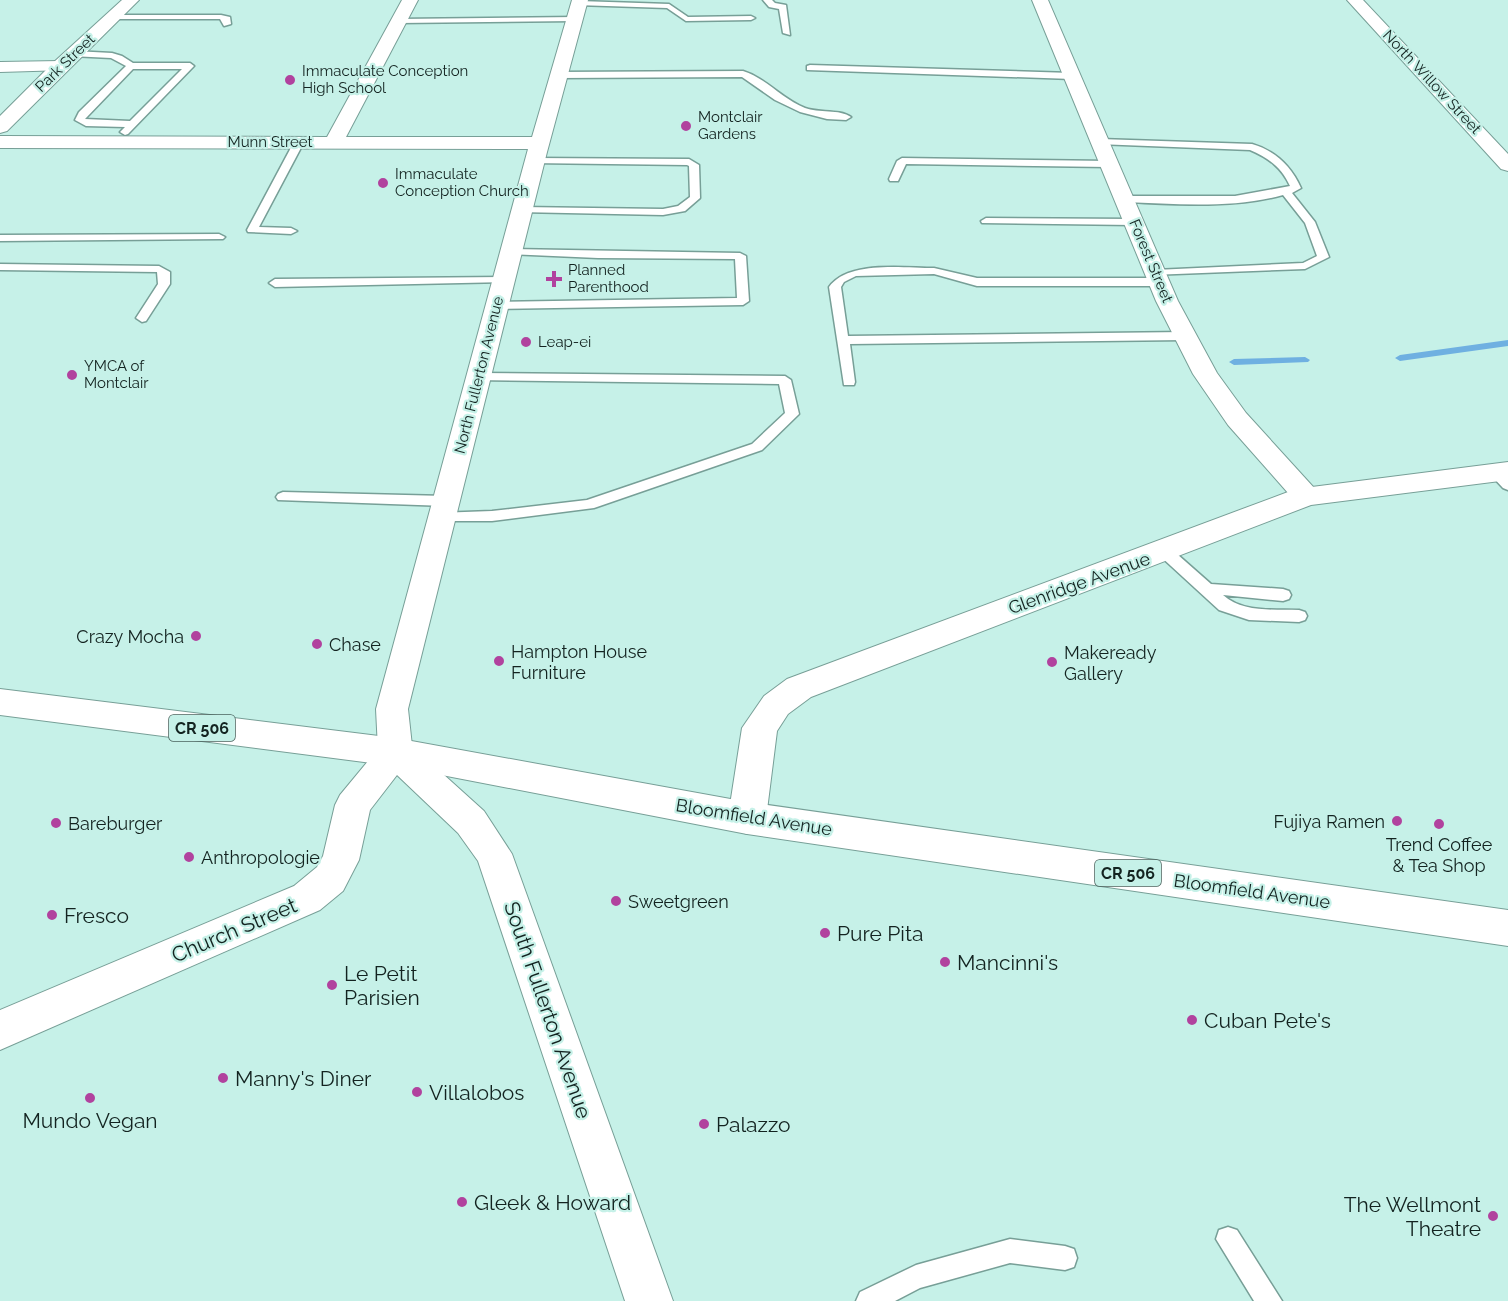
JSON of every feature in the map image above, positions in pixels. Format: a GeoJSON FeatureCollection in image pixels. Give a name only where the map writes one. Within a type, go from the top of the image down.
{"type":"FeatureCollection","features":[{"type":"Feature","properties":{"kind":"street","name":"Park Street"},"geometry":{"type":"LineString","coordinates":[[0,127],[60,66],[131,0]]}},
{"type":"Feature","properties":{"kind":"street"},"geometry":{"type":"LineString","coordinates":[[334,142],[410,0]]}},
{"type":"Feature","properties":{"kind":"street","name":"Forest Street"},"geometry":{"type":"LineString","coordinates":[[1040,0],[1157,278],[1205,374],[1237,419],[1306,496]]}},
{"type":"Feature","properties":{"kind":"street","name":"North Willow Street"},"geometry":{"type":"LineString","coordinates":[[1355,0],[1508,165]]}},
{"type":"Feature","properties":{"kind":"street","name":"North Fullerton Avenue"},"geometry":{"type":"LineString","coordinates":[[395,752],[392,709],[537,152],[578,7]]}},
{"type":"Feature","properties":{"kind":"street"},"geometry":{"type":"LineString","coordinates":[[0,67],[60,66]]}},
{"type":"Feature","properties":{"kind":"street","name":"Munn Street"},"geometry":{"type":"LineString","coordinates":[[0,142],[334,142],[537,152]]}},
{"type":"Feature","properties":{"kind":"street","name":"Glenridge Avenue"},"geometry":{"type":"LineString","coordinates":[[747,818],[760,728],[776,705],[799,688],[1306,496],[1504,476]]}},
{"type":"Feature","properties":{"kind":"street","name":"Bloomfield Avenue"},"geometry":{"type":"LineString","coordinates":[[0,702],[395,752],[747,818],[1508,928]]}},
{"type":"Feature","properties":{"kind":"street","name":"Church Street"},"geometry":{"type":"LineString","coordinates":[[0,1030],[307,898],[330,879],[340,860],[353,806],[395,752]]}},
{"type":"Feature","properties":{"kind":"street","name":"South Fullerton Avenue"},"geometry":{"type":"LineString","coordinates":[[395,752],[471,822],[494,854],[649,1301]]}},
{"type":"Feature","properties":{"kind":"lane"},"geometry":{"type":"LineString","coordinates":[[767,0],[783,7],[787,33]]}},
{"type":"Feature","properties":{"kind":"lane"},"geometry":{"type":"LineString","coordinates":[[399,21],[578,7],[669,6],[686,19],[751,18]]}},
{"type":"Feature","properties":{"kind":"lane"},"geometry":{"type":"LineString","coordinates":[[113,17],[221,17],[227,18],[227,24]]}},
{"type":"Feature","properties":{"kind":"lane"},"geometry":{"type":"LineString","coordinates":[[74,54],[107,54],[126,59],[131,66]]}},
{"type":"Feature","properties":{"kind":"lane"},"geometry":{"type":"LineString","coordinates":[[112,142],[133,124],[190,66],[131,66],[82,114],[80,120],[86,123],[133,124]]}},
{"type":"Feature","properties":{"kind":"lane"},"geometry":{"type":"LineString","coordinates":[[810,68],[1072,76]]}},
{"type":"Feature","properties":{"kind":"lane"},"geometry":{"type":"LineString","coordinates":[[558,75],[743,74],[754,78],[777,97],[818,116],[846,117]]}},
{"type":"Feature","properties":{"kind":"lane"},"geometry":{"type":"LineString","coordinates":[[291,231],[252,230],[299,142]]}},
{"type":"Feature","properties":{"kind":"lane"},"geometry":{"type":"LineString","coordinates":[[1100,142],[1252,147],[1273,155],[1292,177],[1296,188],[1286,192],[1226,199],[1124,200]]}},
{"type":"Feature","properties":{"kind":"lane"},"geometry":{"type":"LineString","coordinates":[[522,210],[663,212],[681,209],[695,198],[694,165],[690,162],[537,152]]}},
{"type":"Feature","properties":{"kind":"lane"},"geometry":{"type":"LineString","coordinates":[[894,178],[902,161],[1109,164]]}},
{"type":"Feature","properties":{"kind":"lane"},"geometry":{"type":"LineString","coordinates":[[849,381],[835,288],[840,280],[854,273],[934,271],[977,282],[1157,278],[1305,266],[1323,257],[1310,222],[1286,192]]}},
{"type":"Feature","properties":{"kind":"lane"},"geometry":{"type":"LineString","coordinates":[[986,220],[1133,222]]}},
{"type":"Feature","properties":{"kind":"lane"},"geometry":{"type":"LineString","coordinates":[[0,238],[219,237]]}},
{"type":"Feature","properties":{"kind":"lane"},"geometry":{"type":"LineString","coordinates":[[497,306],[743,301],[740,256],[511,252]]}},
{"type":"Feature","properties":{"kind":"lane"},"geometry":{"type":"LineString","coordinates":[[0,267],[159,269],[164,272],[164,284],[142,318]]}},
{"type":"Feature","properties":{"kind":"lane"},"geometry":{"type":"LineString","coordinates":[[275,283],[504,280]]}},
{"type":"Feature","properties":{"kind":"lane"},"geometry":{"type":"LineString","coordinates":[[842,340],[1185,336]]}},
{"type":"Feature","properties":{"kind":"lane"},"geometry":{"type":"LineString","coordinates":[[283,498],[444,509],[492,516],[589,505],[757,447],[792,414],[785,380],[479,377]]}},
{"type":"Feature","properties":{"kind":"lane"},"geometry":{"type":"LineString","coordinates":[[1164,551],[1225,606],[1249,614],[1299,616]]}},
{"type":"Feature","properties":{"kind":"lane"},"geometry":{"type":"LineString","coordinates":[[1209,590],[1224,589],[1258,595],[1283,595]]}},
{"type":"Feature","properties":{"kind":"lane"},"geometry":{"type":"LineString","coordinates":[[1228,1239],[1269,1301]]}},
{"type":"Feature","properties":{"kind":"lane"},"geometry":{"type":"LineString","coordinates":[[869,1301],[916,1277],[1010,1251],[1065,1258]]}},
{"type":"Feature","properties":{"kind":"waterway"},"geometry":{"type":"LineString","coordinates":[[1400,358],[1508,343]]}},
{"type":"Feature","properties":{"kind":"waterway"},"geometry":{"type":"LineString","coordinates":[[1234,362],[1305,360]]}},
{"type":"Feature","properties":{"kind":"place","name":"Immaculate Conception High School"},"geometry":{"type":"Point","coordinates":[290,80]}},
{"type":"Feature","properties":{"kind":"place","name":"Montclair Gardens"},"geometry":{"type":"Point","coordinates":[686,126]}},
{"type":"Feature","properties":{"kind":"place","name":"Immaculate Conception Church"},"geometry":{"type":"Point","coordinates":[383,183]}},
{"type":"Feature","properties":{"kind":"place","name":"Planned Parenthood"},"geometry":{"type":"Point","coordinates":[554,279]}},
{"type":"Feature","properties":{"kind":"place","name":"Leap-ei"},"geometry":{"type":"Point","coordinates":[526,342]}},
{"type":"Feature","properties":{"kind":"place","name":"YMCA of Montclair"},"geometry":{"type":"Point","coordinates":[72,375]}},
{"type":"Feature","properties":{"kind":"place","name":"Crazy Mocha"},"geometry":{"type":"Point","coordinates":[196,636]}},
{"type":"Feature","properties":{"kind":"place","name":"Chase"},"geometry":{"type":"Point","coordinates":[317,644]}},
{"type":"Feature","properties":{"kind":"place","name":"Hampton House Furniture"},"geometry":{"type":"Point","coordinates":[499,661]}},
{"type":"Feature","properties":{"kind":"place","name":"Makeready Gallery"},"geometry":{"type":"Point","coordinates":[1052,662]}},
{"type":"Feature","properties":{"kind":"place","name":"Fujiya Ramen"},"geometry":{"type":"Point","coordinates":[1397,821]}},
{"type":"Feature","properties":{"kind":"place","name":"Bareburger"},"geometry":{"type":"Point","coordinates":[56,823]}},
{"type":"Feature","properties":{"kind":"place","name":"Trend Coffee & Tea Shop"},"geometry":{"type":"Point","coordinates":[1439,824]}},
{"type":"Feature","properties":{"kind":"place","name":"Anthropologie"},"geometry":{"type":"Point","coordinates":[189,857]}},
{"type":"Feature","properties":{"kind":"place","name":"Sweetgreen"},"geometry":{"type":"Point","coordinates":[616,901]}},
{"type":"Feature","properties":{"kind":"place","name":"Fresco"},"geometry":{"type":"Point","coordinates":[52,915]}},
{"type":"Feature","properties":{"kind":"place","name":"Pure Pita"},"geometry":{"type":"Point","coordinates":[825,933]}},
{"type":"Feature","properties":{"kind":"place","name":"Mancinni's"},"geometry":{"type":"Point","coordinates":[945,962]}},
{"type":"Feature","properties":{"kind":"place","name":"Le Petit Parisien"},"geometry":{"type":"Point","coordinates":[332,985]}},
{"type":"Feature","properties":{"kind":"place","name":"Cuban Pete's"},"geometry":{"type":"Point","coordinates":[1192,1020]}},
{"type":"Feature","properties":{"kind":"place","name":"Manny's Diner"},"geometry":{"type":"Point","coordinates":[223,1078]}},
{"type":"Feature","properties":{"kind":"place","name":"Villalobos"},"geometry":{"type":"Point","coordinates":[417,1092]}},
{"type":"Feature","properties":{"kind":"place","name":"Mundo Vegan"},"geometry":{"type":"Point","coordinates":[90,1098]}},
{"type":"Feature","properties":{"kind":"place","name":"Palazzo"},"geometry":{"type":"Point","coordinates":[704,1124]}},
{"type":"Feature","properties":{"kind":"place","name":"Gleek & Howard"},"geometry":{"type":"Point","coordinates":[462,1202]}},
{"type":"Feature","properties":{"kind":"place","name":"The Wellmont Theatre"},"geometry":{"type":"Point","coordinates":[1493,1216]}}]}
